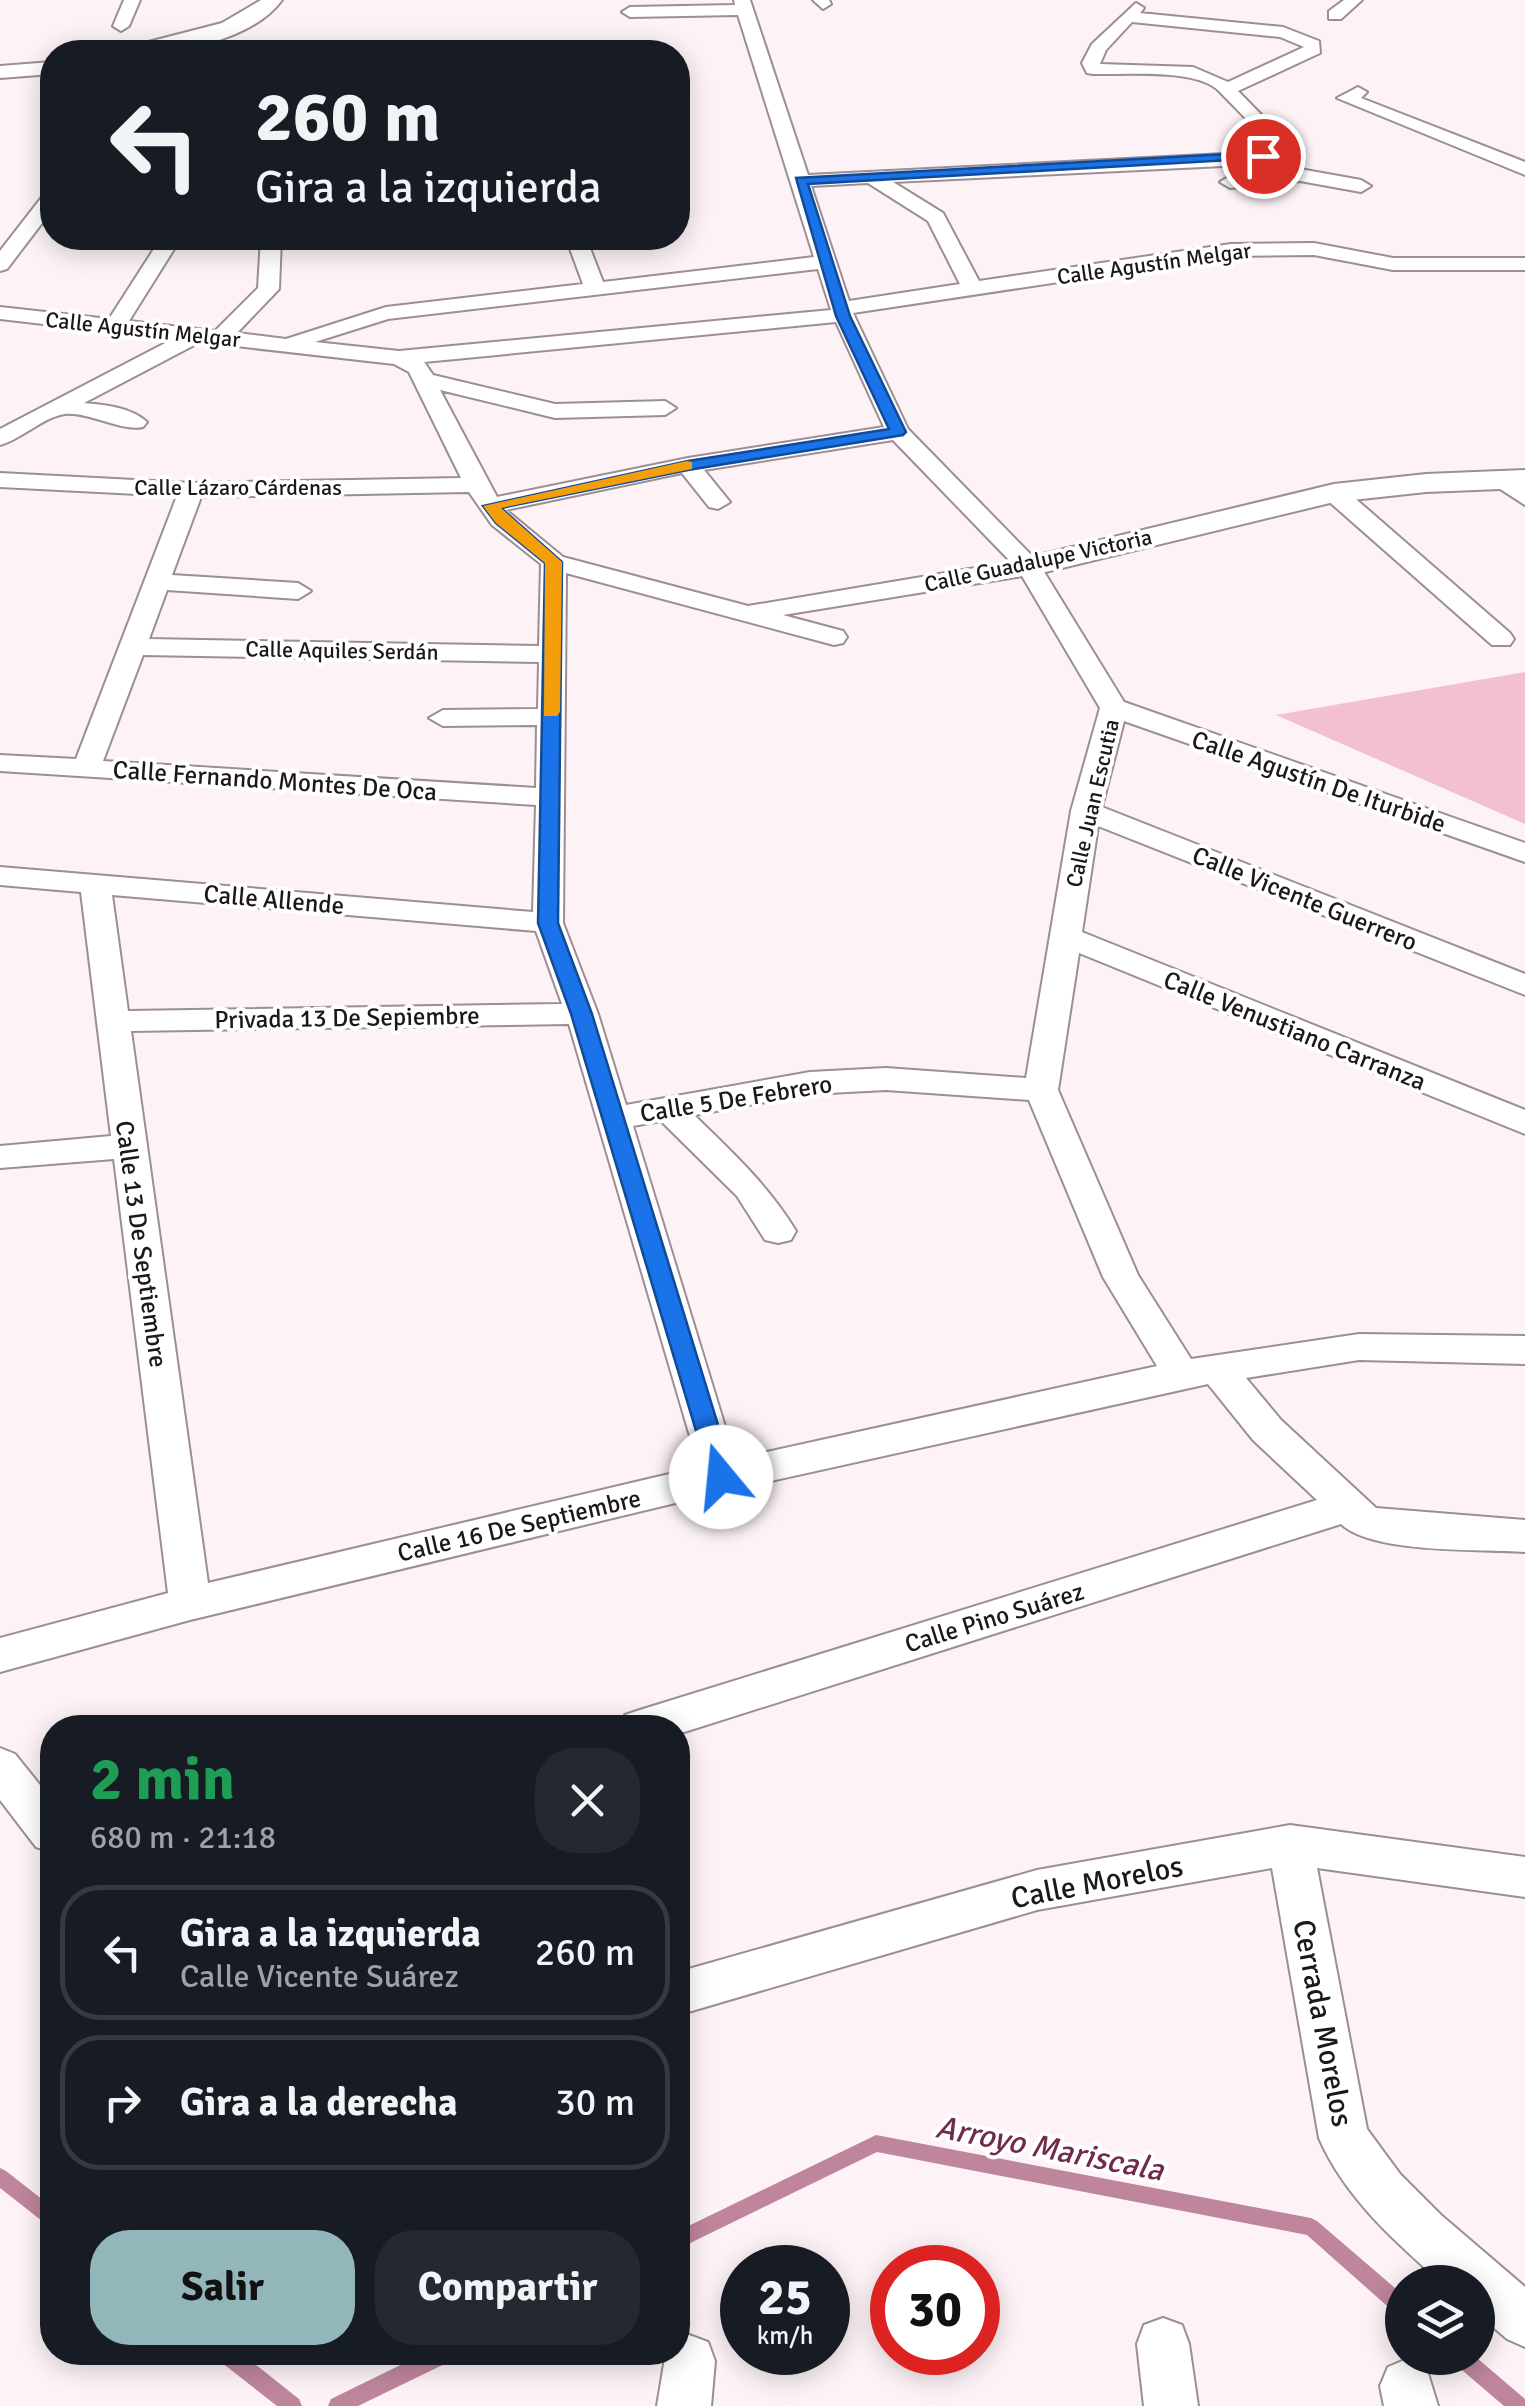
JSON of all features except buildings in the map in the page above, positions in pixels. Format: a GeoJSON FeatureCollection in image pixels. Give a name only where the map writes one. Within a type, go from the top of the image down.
{"type":"FeatureCollection","features":[{"type":"Feature","properties":{"kind":"street"},"geometry":{"type":"LineString","coordinates":[[121,26],[132,0]]}},
{"type":"Feature","properties":{"kind":"street"},"geometry":{"type":"LineString","coordinates":[[178,40],[256,17],[272,0]]}},
{"type":"Feature","properties":{"kind":"street"},"geometry":{"type":"LineString","coordinates":[[1335,15],[1354,0]]}},
{"type":"Feature","properties":{"kind":"street"},"geometry":{"type":"LineString","coordinates":[[630,12],[743,5]]}},
{"type":"Feature","properties":{"kind":"street","name":"Calle Juan Escutia"},"geometry":{"type":"LineString","coordinates":[[743,5],[843,312],[898,432],[1029,567],[1114,708],[1086,812],[1041,1090]]}},
{"type":"Feature","properties":{"kind":"street"},"geometry":{"type":"LineString","coordinates":[[800,181],[1244,159],[1276,151],[1280,144],[1277,138],[1231,98],[1228,88],[1193,72],[1093,69],[1091,64],[1098,48],[1132,12],[1283,32],[1313,45],[1314,49],[1228,88]]}},
{"type":"Feature","properties":{"kind":"street"},"geometry":{"type":"LineString","coordinates":[[0,72],[40,69]]}},
{"type":"Feature","properties":{"kind":"street"},"geometry":{"type":"LineString","coordinates":[[1358,92],[1346,98],[1525,169]]}},
{"type":"Feature","properties":{"kind":"street"},"geometry":{"type":"LineString","coordinates":[[1146,163],[1219,181],[1300,175],[1361,186]]}},
{"type":"Feature","properties":{"kind":"street"},"geometry":{"type":"LineString","coordinates":[[871,177],[936,216],[973,289]]}},
{"type":"Feature","properties":{"kind":"street"},"geometry":{"type":"LineString","coordinates":[[0,264],[40,212]]}},
{"type":"Feature","properties":{"kind":"street","name":"Calle Agustín Melgar"},"geometry":{"type":"LineString","coordinates":[[0,313],[286,344],[413,368],[843,312],[1232,250],[1314,249],[1393,264],[1525,264]]}},
{"type":"Feature","properties":{"kind":"street"},"geometry":{"type":"LineString","coordinates":[[115,326],[163,250]]}},
{"type":"Feature","properties":{"kind":"street"},"geometry":{"type":"LineString","coordinates":[[221,338],[268,290],[270,250]]}},
{"type":"Feature","properties":{"kind":"street"},"geometry":{"type":"LineString","coordinates":[[580,250],[594,289]]}},
{"type":"Feature","properties":{"kind":"street","name":"Calle Agustín Melgar"},"geometry":{"type":"LineString","coordinates":[[286,344],[386,314],[827,262]]}},
{"type":"Feature","properties":{"kind":"street"},"geometry":{"type":"LineString","coordinates":[[0,438],[196,335]]}},
{"type":"Feature","properties":{"kind":"street"},"geometry":{"type":"LineString","coordinates":[[413,368],[556,411],[665,408]]}},
{"type":"Feature","properties":{"kind":"street"},"geometry":{"type":"LineString","coordinates":[[413,368],[491,506],[502,520],[554,562],[548,923],[582,1014],[721,1477]]}},
{"type":"Feature","properties":{"kind":"street"},"geometry":{"type":"LineString","coordinates":[[60,407],[114,413],[135,422]]}},
{"type":"Feature","properties":{"kind":"street"},"geometry":{"type":"LineString","coordinates":[[491,506],[688,466],[898,432]]}},
{"type":"Feature","properties":{"kind":"street"},"geometry":{"type":"LineString","coordinates":[[688,466],[718,502]]}},
{"type":"Feature","properties":{"kind":"street","name":"Calle Lázaro Cárdenas"},"geometry":{"type":"LineString","coordinates":[[0,480],[192,490],[476,485]]}},
{"type":"Feature","properties":{"kind":"street","name":"Calle Guadalupe Victoria"},"geometry":{"type":"LineString","coordinates":[[554,562],[744,613],[1029,567],[1334,493],[1426,483],[1517,486]]}},
{"type":"Feature","properties":{"kind":"street"},"geometry":{"type":"LineString","coordinates":[[86,768],[192,490]]}},
{"type":"Feature","properties":{"kind":"street"},"geometry":{"type":"LineString","coordinates":[[1334,493],[1500,639]]}},
{"type":"Feature","properties":{"kind":"street"},"geometry":{"type":"LineString","coordinates":[[157,582],[298,591]]}},
{"type":"Feature","properties":{"kind":"street"},"geometry":{"type":"LineString","coordinates":[[744,613],[834,637]]}},
{"type":"Feature","properties":{"kind":"street","name":"Calle Aquiles Serdán"},"geometry":{"type":"LineString","coordinates":[[132,647],[552,654]]}},
{"type":"Feature","properties":{"kind":"street","name":"Calle Agustín De Iturbide"},"geometry":{"type":"LineString","coordinates":[[1114,708],[1525,853]]}},
{"type":"Feature","properties":{"kind":"street"},"geometry":{"type":"LineString","coordinates":[[444,718],[550,717]]}},
{"type":"Feature","properties":{"kind":"street","name":"Calle Fernando Montes De Oca"},"geometry":{"type":"LineString","coordinates":[[0,762],[549,797]]}},
{"type":"Feature","properties":{"kind":"street","name":"Calle Vicente Guerrero"},"geometry":{"type":"LineString","coordinates":[[1086,812],[1525,985]]}},
{"type":"Feature","properties":{"kind":"street","name":"Calle Allende"},"geometry":{"type":"LineString","coordinates":[[0,876],[548,923]]}},
{"type":"Feature","properties":{"kind":"street","name":"Calle 13 De Septiembre"},"geometry":{"type":"LineString","coordinates":[[95,884],[190,1604]]}},
{"type":"Feature","properties":{"kind":"street","name":"Calle Venustiano Carranza"},"geometry":{"type":"LineString","coordinates":[[1064,936],[1525,1123]]}},
{"type":"Feature","properties":{"kind":"street","name":"Privada 13 De Sepiembre"},"geometry":{"type":"LineString","coordinates":[[112,1021],[582,1014]]}},
{"type":"Feature","properties":{"kind":"street","name":"Calle 5 De Febrero"},"geometry":{"type":"LineString","coordinates":[[611,1119],[829,1082],[886,1079],[1041,1090]]}},
{"type":"Feature","properties":{"kind":"street"},"geometry":{"type":"LineString","coordinates":[[1041,1090],[1121,1277],[1199,1372],[1362,1520],[1388,1527],[1525,1536]]}},
{"type":"Feature","properties":{"kind":"street"},"geometry":{"type":"LineString","coordinates":[[666,1107],[749,1188],[778,1231]]}},
{"type":"Feature","properties":{"kind":"street"},"geometry":{"type":"LineString","coordinates":[[0,1157],[128,1146]]}},
{"type":"Feature","properties":{"kind":"street","name":"Calle 16 De Septiembre"},"geometry":{"type":"LineString","coordinates":[[0,1655],[190,1604],[721,1477],[1199,1372],[1359,1347],[1525,1350]]}},
{"type":"Feature","properties":{"kind":"street","name":"Calle Pino Suárez"},"geometry":{"type":"LineString","coordinates":[[681,1715],[1348,1506]]}},
{"type":"Feature","properties":{"kind":"street"},"geometry":{"type":"LineString","coordinates":[[0,1767],[40,1818]]}},
{"type":"Feature","properties":{"kind":"street","name":"Calle Morelos"},"geometry":{"type":"LineString","coordinates":[[690,1991],[1037,1890],[1290,1845],[1525,1877]]}},
{"type":"Feature","properties":{"kind":"street","name":"Cerrada Morelos"},"geometry":{"type":"LineString","coordinates":[[1290,1845],[1344,2138],[1382,2191],[1423,2233],[1525,2321]]}},
{"type":"Feature","properties":{"kind":"street"},"geometry":{"type":"LineString","coordinates":[[1162,2344],[1171,2406]]}},
{"type":"Feature","properties":{"kind":"shaded area"},"geometry":{"type":"Polygon","coordinates":[[[1525,672],[1525,824],[1276,715],[1525,672]]]}},
{"type":"Feature","properties":{"kind":"waterway","name":"Arroyo Mariscala"},"geometry":{"type":"LineString","coordinates":[[690,2234],[876,2143],[1311,2227],[1385,2291]]}},
{"type":"Feature","properties":{"kind":"waterway","name":"Arroyo Mariscala"},"geometry":{"type":"LineString","coordinates":[[0,2177],[40,2209]]}},
{"type":"Feature","properties":{"kind":"waterway","name":"Arroyo Mariscala"},"geometry":{"type":"LineString","coordinates":[[240,2365],[292,2406]]}},
{"type":"Feature","properties":{"kind":"waterway","name":"Arroyo Mariscala"},"geometry":{"type":"LineString","coordinates":[[338,2406],[422,2365]]}},
{"type":"Feature","properties":{"kind":"waterway","name":"Arroyo Mariscala"},"geometry":{"type":"LineString","coordinates":[[1483,2375],[1519,2406]]}},
{"type":"Feature","properties":{"kind":"slow traffic"},"geometry":{"type":"LineString","coordinates":[[551,712],[554,562],[502,520],[491,506],[687,466]]}},
{"type":"Feature","properties":{"kind":"route"},"geometry":{"type":"LineString","coordinates":[[721,1477],[582,1014],[548,923],[554,562],[502,520],[491,506],[688,466],[898,432],[843,316],[800,181],[1263,156]]}}]}
